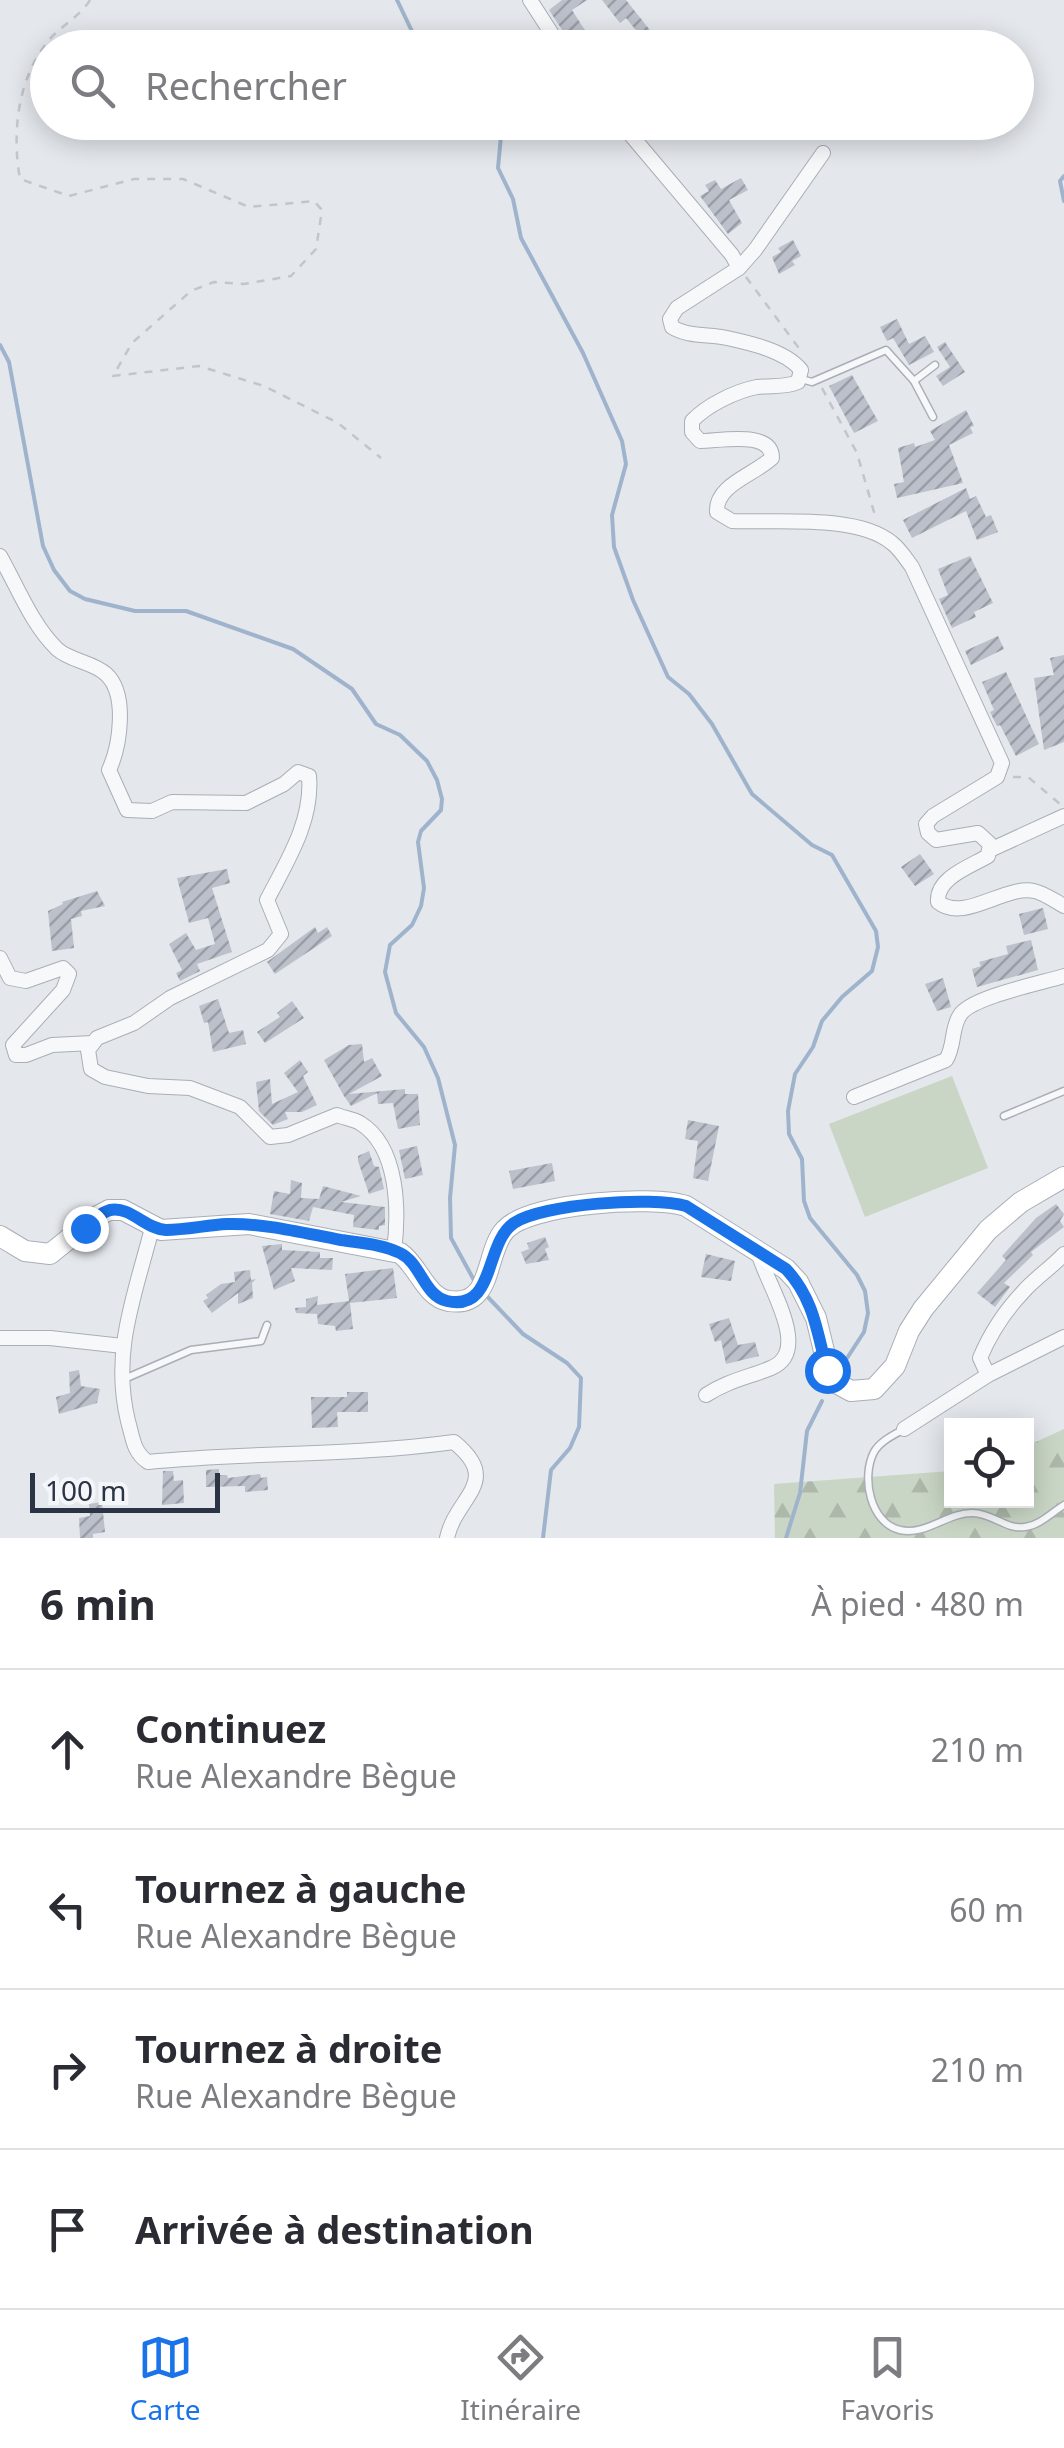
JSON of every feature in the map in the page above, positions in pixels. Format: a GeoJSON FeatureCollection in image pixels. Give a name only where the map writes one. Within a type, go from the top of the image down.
{"type":"FeatureCollection","features":[{"type":"Feature","properties":{"kind":"main road"},"geometry":{"type":"LineString","coordinates":[[0,1236],[25,1251],[50,1254],[109,1210],[123,1210],[152,1228],[171,1230],[249,1224],[394,1251],[409,1259],[442,1300],[467,1301],[482,1288],[498,1240],[518,1220],[621,1200],[653,1200],[686,1206],[786,1269],[808,1298],[831,1380],[840,1388],[864,1392],[884,1382],[923,1309],[988,1230],[1012,1208],[1064,1177]]}},
{"type":"Feature","properties":{"kind":"street"},"geometry":{"type":"LineString","coordinates":[[530,0],[549,30]]}},
{"type":"Feature","properties":{"kind":"street"},"geometry":{"type":"LineString","coordinates":[[635,140],[739,268]]}},
{"type":"Feature","properties":{"kind":"street"},"geometry":{"type":"LineString","coordinates":[[822,153],[739,268],[677,308],[670,319],[672,326],[686,333],[727,338],[794,362],[810,380],[785,387],[756,387],[726,399],[692,420],[692,432],[700,441],[759,440],[772,450],[772,458],[762,468],[723,491],[716,501],[717,512],[732,521],[845,524],[870,530],[893,544],[912,567],[1002,763],[996,777],[926,824],[928,834],[936,840],[978,834],[986,838],[990,850],[988,856],[944,883],[937,892],[938,902],[946,908],[958,908],[1036,891],[1064,906]]}},
{"type":"Feature","properties":{"kind":"street"},"geometry":{"type":"LineString","coordinates":[[0,556],[58,651],[106,674],[119,696],[119,748],[109,770],[127,810],[152,811],[172,802],[246,803],[284,784],[298,772],[309,776],[311,794],[306,816],[267,900],[280,934],[268,950],[170,998],[134,1023],[96,1038],[88,1050],[91,1070],[148,1086],[190,1088],[240,1108],[270,1137],[336,1115],[362,1124],[382,1148],[392,1174],[394,1251]]}},
{"type":"Feature","properties":{"kind":"street"},"geometry":{"type":"LineString","coordinates":[[990,850],[1064,816]]}},
{"type":"Feature","properties":{"kind":"street"},"geometry":{"type":"LineString","coordinates":[[0,958],[10,978],[26,981],[63,968],[69,974],[63,990],[13,1045],[16,1055],[26,1056],[52,1045],[93,1042]]}},
{"type":"Feature","properties":{"kind":"street"},"geometry":{"type":"LineString","coordinates":[[854,1097],[946,1060],[957,1019],[969,1006],[1064,976]]}},
{"type":"Feature","properties":{"kind":"street"},"geometry":{"type":"LineString","coordinates":[[152,1228],[122,1346],[121,1381],[136,1454],[148,1462],[454,1442],[477,1467],[475,1486],[450,1526],[447,1538]]}},
{"type":"Feature","properties":{"kind":"street"},"geometry":{"type":"LineString","coordinates":[[706,1394],[771,1368],[783,1360],[789,1348],[778,1296],[762,1270],[756,1248]]}},
{"type":"Feature","properties":{"kind":"street"},"geometry":{"type":"LineString","coordinates":[[988,1375],[980,1358],[989,1337],[1026,1289],[1064,1254]]}},
{"type":"Feature","properties":{"kind":"street"},"geometry":{"type":"LineString","coordinates":[[0,1338],[50,1338],[122,1346]]}},
{"type":"Feature","properties":{"kind":"street"},"geometry":{"type":"LineString","coordinates":[[904,1429],[988,1375],[1064,1338]]}},
{"type":"Feature","properties":{"kind":"lane"},"geometry":{"type":"LineString","coordinates":[[810,380],[886,350],[914,381],[933,416]]}},
{"type":"Feature","properties":{"kind":"lane"},"geometry":{"type":"LineString","coordinates":[[914,381],[935,365]]}},
{"type":"Feature","properties":{"kind":"lane"},"geometry":{"type":"LineString","coordinates":[[1004,1116],[1064,1091]]}},
{"type":"Feature","properties":{"kind":"lane"},"geometry":{"type":"LineString","coordinates":[[121,1381],[190,1350],[261,1341],[267,1325]]}},
{"type":"Feature","properties":{"kind":"lane"},"geometry":{"type":"LineString","coordinates":[[904,1429],[882,1443],[870,1466],[874,1511],[884,1524],[901,1530],[920,1530],[973,1513],[1014,1528],[1028,1527],[1064,1505]]}},
{"type":"Feature","properties":{"kind":"path"},"geometry":{"type":"LineString","coordinates":[[61,30],[90,0]]}},
{"type":"Feature","properties":{"kind":"path"},"geometry":{"type":"LineString","coordinates":[[30,75],[21,94],[15,151],[20,179],[69,196],[134,179],[182,180],[248,207],[314,201],[322,210],[316,249],[291,276],[244,284],[214,282],[191,291],[132,343],[113,376],[199,366],[264,386],[338,422],[381,458]]}},
{"type":"Feature","properties":{"kind":"path"},"geometry":{"type":"LineString","coordinates":[[739,268],[801,351]]}},
{"type":"Feature","properties":{"kind":"path"},"geometry":{"type":"LineString","coordinates":[[810,380],[858,453],[882,537]]}},
{"type":"Feature","properties":{"kind":"path"},"geometry":{"type":"LineString","coordinates":[[996,777],[1028,777],[1064,808]]}},
{"type":"Feature","properties":{"kind":"green space"},"geometry":{"type":"Polygon","coordinates":[[[952,1076],[988,1168],[865,1217],[829,1124],[952,1076]]]}},
{"type":"Feature","properties":{"kind":"green space"},"geometry":{"type":"Polygon","coordinates":[[[1064,1429],[1064,1538],[775,1538],[774,1484],[944,1472],[944,1508],[1034,1508],[1034,1443],[1064,1429]]]}},
{"type":"Feature","properties":{"kind":"building"},"geometry":{"type":"Polygon","coordinates":[[[562,0],[587,0],[572,10],[585,30],[562,30],[549,10],[562,0]]]}},
{"type":"Feature","properties":{"kind":"building"},"geometry":{"type":"Polygon","coordinates":[[[602,0],[626,0],[650,30],[636,30],[626,18],[620,23],[602,0]]]}},
{"type":"Feature","properties":{"kind":"building"},"geometry":{"type":"Polygon","coordinates":[[[741,178],[748,190],[729,200],[742,223],[728,234],[700,196],[709,191],[705,185],[715,180],[721,189],[741,178]]]}},
{"type":"Feature","properties":{"kind":"building"},"geometry":{"type":"Polygon","coordinates":[[[793,240],[801,256],[792,261],[795,265],[779,274],[772,257],[781,252],[778,248],[793,240]]]}},
{"type":"Feature","properties":{"kind":"building"},"geometry":{"type":"Polygon","coordinates":[[[897,319],[909,344],[925,336],[934,352],[909,365],[893,338],[887,341],[880,327],[897,319]]]}},
{"type":"Feature","properties":{"kind":"building"},"geometry":{"type":"Polygon","coordinates":[[[945,342],[965,372],[943,386],[936,376],[950,367],[937,347],[945,342]]]}},
{"type":"Feature","properties":{"kind":"building"},"geometry":{"type":"Polygon","coordinates":[[[852,375],[878,421],[854,433],[829,386],[852,375]]]}},
{"type":"Feature","properties":{"kind":"building"},"geometry":{"type":"Polygon","coordinates":[[[966,410],[973,433],[949,445],[963,483],[897,498],[894,484],[904,482],[898,448],[935,440],[930,431],[966,410]]]}},
{"type":"Feature","properties":{"kind":"building"},"geometry":{"type":"Polygon","coordinates":[[[966,488],[970,499],[976,496],[986,517],[991,515],[998,532],[977,540],[966,511],[912,538],[903,520],[966,488]]]}},
{"type":"Feature","properties":{"kind":"building"},"geometry":{"type":"Polygon","coordinates":[[[970,556],[993,603],[974,612],[976,617],[952,628],[939,599],[948,595],[938,569],[970,556]]]}},
{"type":"Feature","properties":{"kind":"building"},"geometry":{"type":"Polygon","coordinates":[[[998,636],[1004,649],[971,665],[965,651],[998,636]]]}},
{"type":"Feature","properties":{"kind":"building"},"geometry":{"type":"Polygon","coordinates":[[[1064,655],[1064,742],[1044,750],[1034,678],[1054,675],[1050,658],[1064,655]]]}},
{"type":"Feature","properties":{"kind":"building"},"geometry":{"type":"Polygon","coordinates":[[[1006,672],[1039,744],[1016,756],[990,712],[994,710],[982,682],[1006,672]]]}},
{"type":"Feature","properties":{"kind":"building"},"geometry":{"type":"Polygon","coordinates":[[[920,854],[934,874],[915,886],[901,867],[920,854]]]}},
{"type":"Feature","properties":{"kind":"building"},"geometry":{"type":"Polygon","coordinates":[[[227,869],[230,883],[212,888],[232,952],[197,964],[200,971],[180,981],[176,973],[182,970],[169,944],[186,933],[196,950],[215,944],[208,918],[189,923],[177,878],[227,869]]]}},
{"type":"Feature","properties":{"kind":"building"},"geometry":{"type":"Polygon","coordinates":[[[97,891],[105,906],[81,911],[82,916],[71,919],[74,948],[52,951],[48,911],[62,902],[97,891]]]}},
{"type":"Feature","properties":{"kind":"building"},"geometry":{"type":"Polygon","coordinates":[[[1043,908],[1048,929],[1024,935],[1019,914],[1043,908]]]}},
{"type":"Feature","properties":{"kind":"building"},"geometry":{"type":"Polygon","coordinates":[[[315,927],[318,933],[327,927],[332,936],[275,974],[267,962],[315,927]]]}},
{"type":"Feature","properties":{"kind":"building"},"geometry":{"type":"Polygon","coordinates":[[[1031,940],[1038,970],[977,987],[972,969],[981,966],[979,962],[1008,954],[1006,946],[1031,940]]]}},
{"type":"Feature","properties":{"kind":"building"},"geometry":{"type":"Polygon","coordinates":[[[943,978],[951,1007],[937,1011],[925,984],[943,978]]]}},
{"type":"Feature","properties":{"kind":"building"},"geometry":{"type":"Polygon","coordinates":[[[218,999],[229,1033],[243,1030],[246,1044],[213,1052],[208,1022],[204,1023],[199,1006],[218,999]]]}},
{"type":"Feature","properties":{"kind":"building"},"geometry":{"type":"Polygon","coordinates":[[[292,1001],[304,1018],[265,1043],[257,1032],[280,1017],[277,1013],[292,1001]]]}},
{"type":"Feature","properties":{"kind":"building"},"geometry":{"type":"Polygon","coordinates":[[[362,1044],[364,1062],[372,1058],[382,1076],[349,1094],[405,1089],[405,1094],[418,1094],[420,1125],[398,1129],[393,1103],[378,1104],[377,1093],[351,1106],[324,1060],[349,1045],[362,1044]]]}},
{"type":"Feature","properties":{"kind":"building"},"geometry":{"type":"Polygon","coordinates":[[[300,1060],[308,1072],[303,1076],[317,1105],[302,1112],[285,1112],[288,1119],[273,1125],[259,1111],[256,1082],[270,1079],[272,1104],[298,1092],[284,1073],[300,1060]]]}},
{"type":"Feature","properties":{"kind":"building"},"geometry":{"type":"Polygon","coordinates":[[[688,1120],[719,1126],[708,1181],[693,1178],[698,1141],[685,1139],[688,1120]]]}},
{"type":"Feature","properties":{"kind":"building"},"geometry":{"type":"Polygon","coordinates":[[[417,1146],[423,1175],[405,1179],[399,1150],[417,1146]]]}},
{"type":"Feature","properties":{"kind":"building"},"geometry":{"type":"Polygon","coordinates":[[[369,1151],[374,1166],[379,1167],[384,1189],[369,1194],[358,1156],[369,1151]]]}},
{"type":"Feature","properties":{"kind":"building"},"geometry":{"type":"Polygon","coordinates":[[[552,1163],[555,1181],[513,1189],[509,1171],[552,1163]]]}},
{"type":"Feature","properties":{"kind":"building"},"geometry":{"type":"Polygon","coordinates":[[[291,1180],[302,1183],[301,1198],[319,1199],[323,1186],[361,1196],[341,1202],[385,1207],[385,1225],[379,1226],[379,1230],[353,1227],[354,1215],[313,1207],[309,1221],[270,1214],[274,1191],[290,1194],[291,1180]]]}},
{"type":"Feature","properties":{"kind":"building"},"geometry":{"type":"Polygon","coordinates":[[[1056,1204],[1064,1214],[1060,1221],[1064,1227],[1031,1252],[1033,1255],[1004,1283],[1010,1287],[995,1307],[977,1293],[1006,1260],[1002,1256],[1036,1218],[1056,1204]]]}},
{"type":"Feature","properties":{"kind":"building"},"geometry":{"type":"Polygon","coordinates":[[[545,1237],[549,1260],[526,1264],[521,1252],[529,1249],[527,1243],[545,1237]]]}},
{"type":"Feature","properties":{"kind":"building"},"geometry":{"type":"Polygon","coordinates":[[[282,1244],[282,1250],[320,1252],[320,1258],[333,1258],[332,1270],[291,1268],[295,1281],[274,1290],[262,1246],[282,1244]]]}},
{"type":"Feature","properties":{"kind":"building"},"geometry":{"type":"Polygon","coordinates":[[[706,1254],[735,1261],[731,1281],[701,1277],[706,1254]]]}},
{"type":"Feature","properties":{"kind":"building"},"geometry":{"type":"Polygon","coordinates":[[[393,1268],[397,1298],[350,1303],[353,1329],[336,1331],[335,1326],[318,1324],[317,1314],[296,1313],[295,1308],[306,1307],[306,1299],[318,1296],[317,1305],[349,1301],[345,1274],[393,1268]]]}},
{"type":"Feature","properties":{"kind":"building"},"geometry":{"type":"Polygon","coordinates":[[[250,1270],[251,1280],[256,1279],[252,1283],[253,1298],[238,1304],[238,1293],[212,1313],[203,1301],[208,1298],[206,1295],[221,1284],[235,1282],[234,1272],[250,1270]]]}},
{"type":"Feature","properties":{"kind":"building"},"geometry":{"type":"Polygon","coordinates":[[[729,1318],[738,1345],[755,1342],[759,1356],[726,1364],[721,1340],[715,1342],[709,1324],[729,1318]]]}},
{"type":"Feature","properties":{"kind":"building"},"geometry":{"type":"Polygon","coordinates":[[[79,1370],[81,1386],[100,1389],[97,1403],[59,1414],[56,1397],[70,1393],[69,1372],[79,1370]]]}},
{"type":"Feature","properties":{"kind":"building"},"geometry":{"type":"Polygon","coordinates":[[[347,1392],[368,1392],[368,1412],[337,1412],[338,1427],[312,1428],[311,1397],[347,1397],[347,1392]]]}},
{"type":"Feature","properties":{"kind":"building"},"geometry":{"type":"Polygon","coordinates":[[[219,1469],[219,1475],[228,1478],[260,1474],[261,1478],[267,1477],[268,1490],[245,1492],[245,1486],[206,1487],[206,1470],[219,1469]]]}},
{"type":"Feature","properties":{"kind":"building"},"geometry":{"type":"Polygon","coordinates":[[[163,1471],[173,1471],[174,1481],[183,1480],[184,1503],[162,1505],[163,1471]]]}},
{"type":"Feature","properties":{"kind":"building"},"geometry":{"type":"Polygon","coordinates":[[[102,1502],[105,1532],[93,1534],[93,1538],[80,1538],[79,1518],[90,1516],[89,1504],[102,1502]]]}},
{"type":"Feature","properties":{"kind":"waterway"},"geometry":{"type":"LineString","coordinates":[[397,0],[411,30]]}},
{"type":"Feature","properties":{"kind":"waterway"},"geometry":{"type":"LineString","coordinates":[[501,140],[498,168],[513,199],[521,238],[583,353],[622,441],[626,464],[612,515],[614,547],[668,677],[689,694],[712,724],[752,794],[812,845],[832,855],[876,931],[878,947],[872,971],[822,1021],[813,1047],[795,1074],[788,1111],[789,1134],[802,1159],[804,1201],[810,1218],[857,1275],[865,1291],[868,1313],[864,1332],[840,1369]]}},
{"type":"Feature","properties":{"kind":"waterway"},"geometry":{"type":"LineString","coordinates":[[1064,176],[1060,181],[1064,201]]}},
{"type":"Feature","properties":{"kind":"waterway"},"geometry":{"type":"LineString","coordinates":[[0,345],[9,362],[43,546],[70,591],[85,599],[135,611],[186,611],[293,649],[352,689],[376,724],[400,735],[427,761],[437,780],[441,810],[421,831],[418,842],[424,888],[421,906],[412,925],[390,945],[385,972],[396,1013],[424,1047],[438,1078],[455,1145],[451,1238],[475,1282]]}},
{"type":"Feature","properties":{"kind":"waterway"},"geometry":{"type":"LineString","coordinates":[[484,1293],[523,1334],[567,1363],[581,1378],[579,1427],[570,1448],[551,1470],[543,1538]]}},
{"type":"Feature","properties":{"kind":"waterway"},"geometry":{"type":"LineString","coordinates":[[786,1538],[800,1493],[807,1431],[822,1401]]}},
{"type":"Feature","properties":{"kind":"route"},"geometry":{"type":"LineString","coordinates":[[85,1228],[109,1210],[123,1210],[161,1230],[249,1224],[381,1247],[409,1259],[434,1294],[455,1302],[467,1301],[486,1283],[498,1240],[518,1220],[621,1200],[670,1201],[686,1206],[786,1269],[808,1298],[827,1370]]}}]}
